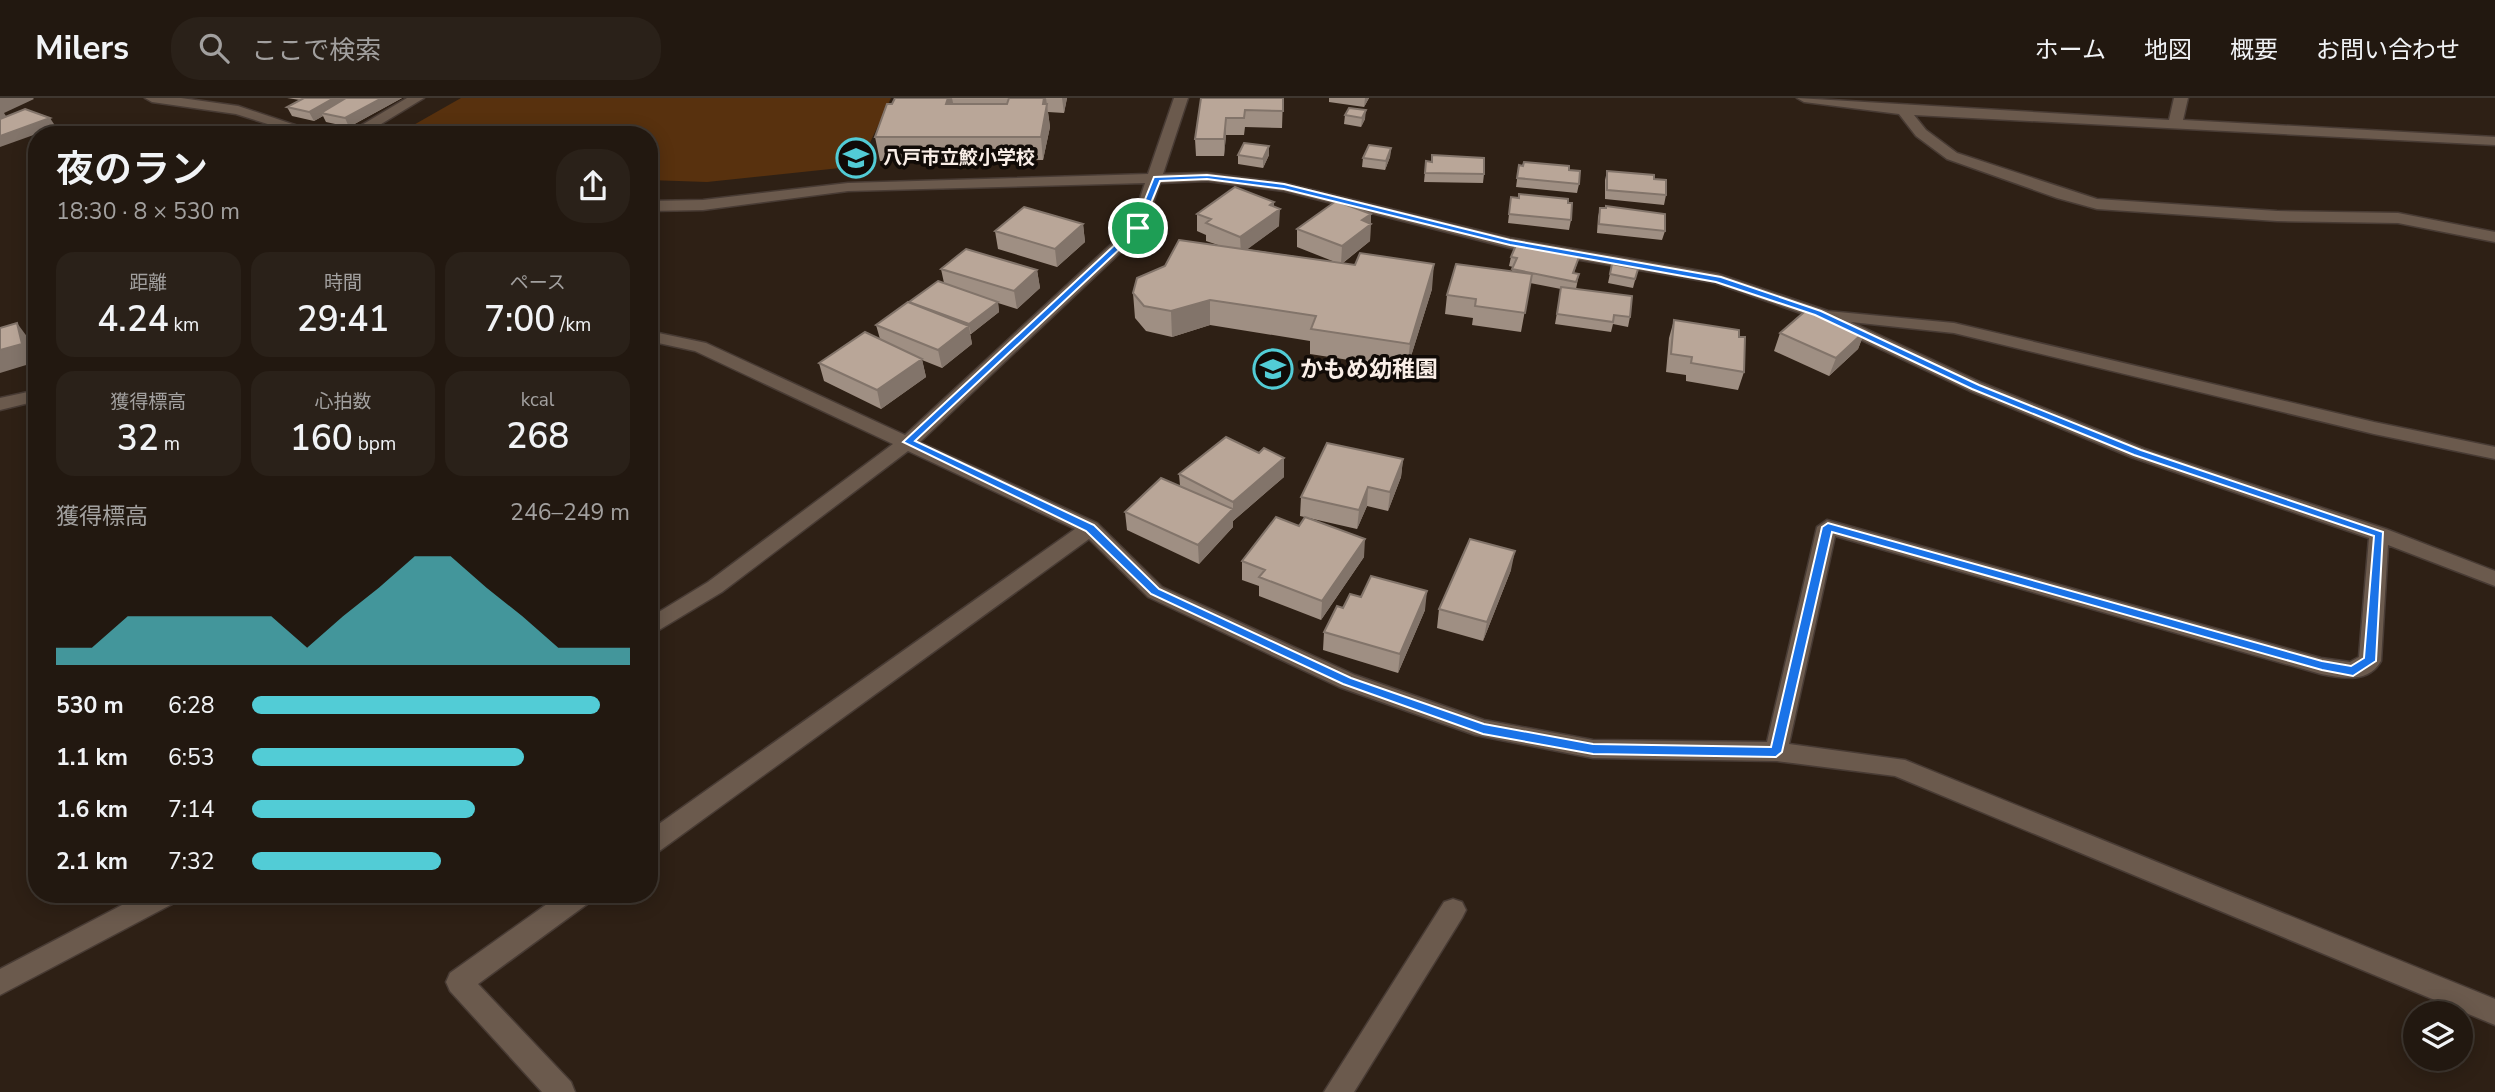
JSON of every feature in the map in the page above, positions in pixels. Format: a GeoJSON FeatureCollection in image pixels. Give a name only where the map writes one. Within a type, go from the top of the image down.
{"type":"FeatureCollection","features":[{"type":"Feature","properties":{"kind":"street"},"geometry":{"type":"LineString","coordinates":[[152,98],[237,110],[289,126]]}},
{"type":"Feature","properties":{"kind":"street"},"geometry":{"type":"LineString","coordinates":[[368,126],[417,98]]}},
{"type":"Feature","properties":{"kind":"street"},"geometry":{"type":"LineString","coordinates":[[658,622],[715,587],[908,442],[1138,228],[1181,98]]}},
{"type":"Feature","properties":{"kind":"street"},"geometry":{"type":"LineString","coordinates":[[1804,98],[1866,108],[2495,141]]}},
{"type":"Feature","properties":{"kind":"street"},"geometry":{"type":"LineString","coordinates":[[2175,126],[2181,98]]}},
{"type":"Feature","properties":{"kind":"street"},"geometry":{"type":"LineString","coordinates":[[1903,110],[1921,133],[1952,156],[2050,192],[2096,204],[2277,216],[2398,218],[2495,237]]}},
{"type":"Feature","properties":{"kind":"street"},"geometry":{"type":"LineString","coordinates":[[658,206],[704,205],[848,187],[1207,177],[1284,187],[1510,243],[1718,279],[1818,313],[1976,387],[2138,453],[2379,534],[2495,579]]}},
{"type":"Feature","properties":{"kind":"street"},"geometry":{"type":"LineString","coordinates":[[1818,313],[1954,328],[2360,425],[2495,453]]}},
{"type":"Feature","properties":{"kind":"street"},"geometry":{"type":"LineString","coordinates":[[658,338],[700,347],[1090,528],[1155,592],[1347,681],[1483,729],[1593,749],[1776,752],[1897,767],[2495,1012]]}},
{"type":"Feature","properties":{"kind":"street"},"geometry":{"type":"LineString","coordinates":[[0,404],[28,397]]}},
{"type":"Feature","properties":{"kind":"street"},"geometry":{"type":"LineString","coordinates":[[1776,752],[1828,527],[2308,662],[2353,671],[2370,661],[2379,534]]}},
{"type":"Feature","properties":{"kind":"street"},"geometry":{"type":"LineString","coordinates":[[658,839],[1090,528]]}},
{"type":"Feature","properties":{"kind":"street"},"geometry":{"type":"LineString","coordinates":[[0,983],[150,903]]}},
{"type":"Feature","properties":{"kind":"street"},"geometry":{"type":"LineString","coordinates":[[561,1092],[459,982],[569,903]]}},
{"type":"Feature","properties":{"kind":"street"},"geometry":{"type":"LineString","coordinates":[[1338,1092],[1453,910]]}},
{"type":"Feature","properties":{"kind":"shaded area"},"geometry":{"type":"Polygon","coordinates":[[[461,98],[891,98],[859,166],[707,182],[658,180],[658,126],[412,126],[461,98]]]}},
{"type":"Feature","properties":{"kind":"building"},"geometry":{"type":"Polygon","coordinates":[[[304,98],[334,98],[309,112],[287,107],[304,98]]]}},
{"type":"Feature","properties":{"kind":"building"},"geometry":{"type":"Polygon","coordinates":[[[346,98],[382,98],[345,118],[321,113],[346,98]]]}},
{"type":"Feature","properties":{"kind":"building"},"geometry":{"type":"Polygon","coordinates":[[[895,98],[948,98],[946,104],[1007,104],[1009,98],[1044,98],[1043,104],[1047,104],[1041,137],[875,137],[887,104],[892,104],[895,98]]]}},
{"type":"Feature","properties":{"kind":"building"},"geometry":{"type":"Polygon","coordinates":[[[1201,98],[1283,98],[1283,111],[1245,110],[1244,118],[1226,118],[1224,139],[1195,139],[1201,98]]]}},
{"type":"Feature","properties":{"kind":"building"},"geometry":{"type":"Polygon","coordinates":[[[1349,108],[1366,110],[1362,118],[1345,115],[1349,108]]]}},
{"type":"Feature","properties":{"kind":"building"},"geometry":{"type":"Polygon","coordinates":[[[25,109],[50,118],[0,136],[0,119],[25,109]]]}},
{"type":"Feature","properties":{"kind":"building"},"geometry":{"type":"Polygon","coordinates":[[[1244,143],[1269,146],[1263,159],[1238,155],[1244,143]]]}},
{"type":"Feature","properties":{"kind":"building"},"geometry":{"type":"Polygon","coordinates":[[[1369,145],[1391,148],[1386,161],[1363,158],[1369,145]]]}},
{"type":"Feature","properties":{"kind":"building"},"geometry":{"type":"Polygon","coordinates":[[[1432,155],[1484,158],[1484,174],[1425,173],[1426,161],[1432,162],[1432,155]]]}},
{"type":"Feature","properties":{"kind":"building"},"geometry":{"type":"Polygon","coordinates":[[[1524,162],[1569,166],[1569,170],[1580,171],[1579,184],[1517,178],[1519,165],[1523,166],[1524,162]]]}},
{"type":"Feature","properties":{"kind":"building"},"geometry":{"type":"Polygon","coordinates":[[[1607,171],[1654,175],[1654,179],[1666,180],[1666,195],[1607,190],[1607,171]]]}},
{"type":"Feature","properties":{"kind":"building"},"geometry":{"type":"Polygon","coordinates":[[[1235,187],[1274,202],[1270,205],[1280,209],[1240,237],[1206,223],[1211,219],[1197,214],[1235,187]]]}},
{"type":"Feature","properties":{"kind":"building"},"geometry":{"type":"Polygon","coordinates":[[[1519,194],[1568,199],[1568,203],[1572,203],[1571,220],[1509,214],[1511,197],[1519,198],[1519,194]]]}},
{"type":"Feature","properties":{"kind":"building"},"geometry":{"type":"Polygon","coordinates":[[[1336,201],[1371,214],[1362,220],[1371,224],[1342,246],[1297,229],[1336,201]]]}},
{"type":"Feature","properties":{"kind":"building"},"geometry":{"type":"Polygon","coordinates":[[[1606,206],[1665,214],[1665,231],[1599,224],[1600,208],[1606,206]]]}},
{"type":"Feature","properties":{"kind":"building"},"geometry":{"type":"Polygon","coordinates":[[[1024,207],[1083,224],[1055,249],[995,231],[1024,207]]]}},
{"type":"Feature","properties":{"kind":"building"},"geometry":{"type":"Polygon","coordinates":[[[1179,240],[1355,265],[1360,253],[1434,264],[1410,344],[1311,329],[1316,316],[1210,300],[1171,311],[1144,306],[1133,293],[1137,278],[1165,266],[1179,240]]]}},
{"type":"Feature","properties":{"kind":"building"},"geometry":{"type":"Polygon","coordinates":[[[1516,245],[1579,257],[1573,273],[1579,274],[1576,282],[1512,269],[1517,258],[1511,257],[1516,245]]]}},
{"type":"Feature","properties":{"kind":"building"},"geometry":{"type":"Polygon","coordinates":[[[966,249],[1037,270],[1014,291],[941,269],[966,249]]]}},
{"type":"Feature","properties":{"kind":"building"},"geometry":{"type":"Polygon","coordinates":[[[1456,264],[1532,274],[1525,313],[1475,306],[1476,299],[1447,295],[1456,264]]]}},
{"type":"Feature","properties":{"kind":"building"},"geometry":{"type":"Polygon","coordinates":[[[1612,264],[1638,269],[1635,279],[1610,274],[1612,264]]]}},
{"type":"Feature","properties":{"kind":"building"},"geometry":{"type":"Polygon","coordinates":[[[938,281],[998,302],[969,324],[909,302],[938,281]]]}},
{"type":"Feature","properties":{"kind":"building"},"geometry":{"type":"Polygon","coordinates":[[[1561,287],[1632,296],[1630,317],[1614,315],[1613,322],[1557,314],[1561,287]]]}},
{"type":"Feature","properties":{"kind":"building"},"geometry":{"type":"Polygon","coordinates":[[[908,302],[969,326],[938,350],[876,325],[908,302]]]}},
{"type":"Feature","properties":{"kind":"building"},"geometry":{"type":"Polygon","coordinates":[[[1810,307],[1865,331],[1836,358],[1780,333],[1810,307]]]}},
{"type":"Feature","properties":{"kind":"building"},"geometry":{"type":"Polygon","coordinates":[[[1674,320],[1739,330],[1739,337],[1745,337],[1744,372],[1691,363],[1692,357],[1671,354],[1674,320]]]}},
{"type":"Feature","properties":{"kind":"building"},"geometry":{"type":"Polygon","coordinates":[[[17,323],[22,344],[0,350],[0,328],[17,323]]]}},
{"type":"Feature","properties":{"kind":"building"},"geometry":{"type":"Polygon","coordinates":[[[865,332],[922,359],[877,390],[819,363],[865,332]]]}},
{"type":"Feature","properties":{"kind":"building"},"geometry":{"type":"Polygon","coordinates":[[[1226,437],[1259,453],[1264,448],[1284,458],[1233,502],[1179,474],[1226,437]]]}},
{"type":"Feature","properties":{"kind":"building"},"geometry":{"type":"Polygon","coordinates":[[[1327,443],[1403,459],[1390,492],[1368,487],[1359,510],[1301,497],[1327,443]]]}},
{"type":"Feature","properties":{"kind":"building"},"geometry":{"type":"Polygon","coordinates":[[[1161,478],[1233,509],[1198,545],[1125,512],[1161,478]]]}},
{"type":"Feature","properties":{"kind":"building"},"geometry":{"type":"Polygon","coordinates":[[[1276,517],[1299,526],[1305,517],[1365,539],[1322,601],[1259,577],[1265,570],[1242,561],[1276,517]]]}},
{"type":"Feature","properties":{"kind":"building"},"geometry":{"type":"Polygon","coordinates":[[[1470,539],[1515,551],[1487,622],[1439,609],[1470,539]]]}},
{"type":"Feature","properties":{"kind":"building"},"geometry":{"type":"Polygon","coordinates":[[[1371,576],[1427,591],[1400,654],[1324,632],[1337,606],[1343,608],[1350,594],[1361,597],[1371,576]]]}},
{"type":"Feature","properties":{"kind":"place","name":"八戸市立鮫小学校"},"geometry":{"type":"Point","coordinates":[856,158]}},
{"type":"Feature","properties":{"kind":"place","name":"かもめ幼稚園"},"geometry":{"type":"Point","coordinates":[1273,369]}},
{"type":"Feature","properties":{"kind":"route"},"geometry":{"type":"LineString","coordinates":[[1207,177],[1284,187],[1510,243],[1718,279],[1818,313],[1976,387],[2138,453],[2379,534],[2370,661],[2353,671],[2322,666],[1828,527],[1776,752],[1593,749],[1483,729],[1347,681],[1155,592],[1090,528],[908,442],[1138,228],[1156,179],[1207,177]]}}]}
